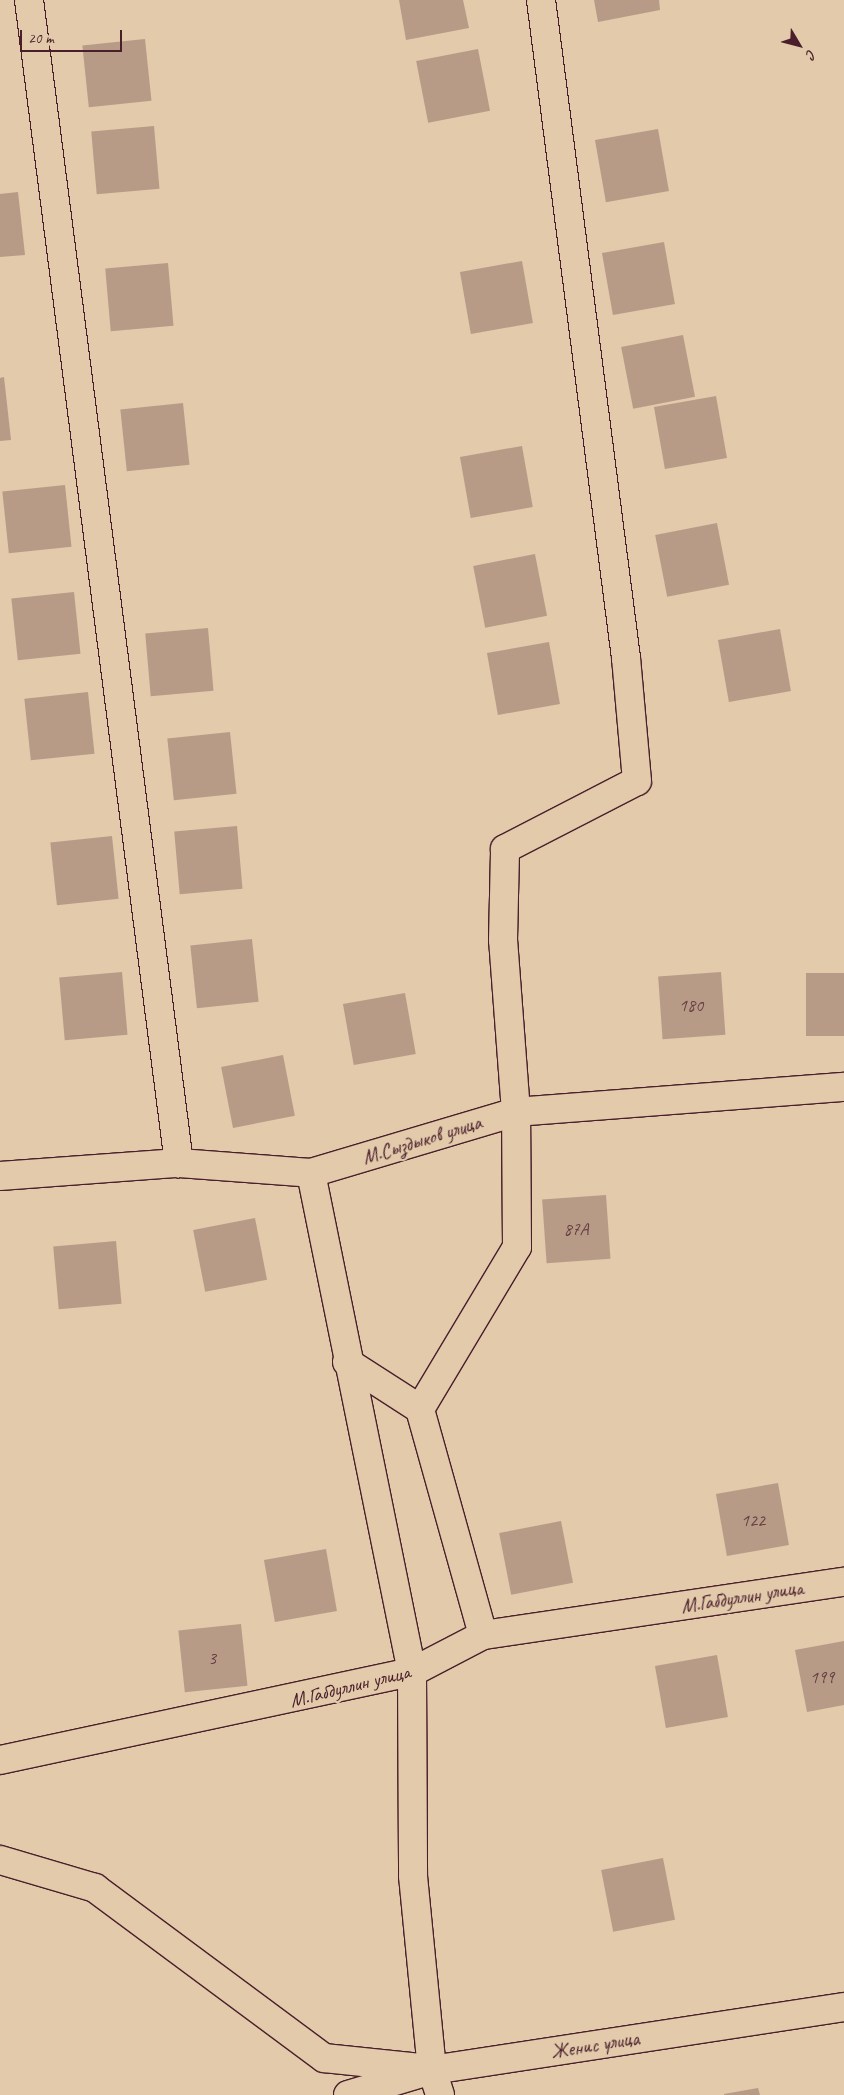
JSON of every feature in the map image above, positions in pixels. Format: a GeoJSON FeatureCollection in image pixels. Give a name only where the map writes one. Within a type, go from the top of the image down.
{"type":"FeatureCollection","features":[{"type":"Feature","properties":{"kind":"street"},"geometry":{"type":"LineString","coordinates":[[29,0],[178,1163]]}},
{"type":"Feature","properties":{"kind":"street"},"geometry":{"type":"LineString","coordinates":[[420,1409],[517,1247],[516,1112],[503,940],[505,849],[637,781],[626,658],[541,0]]}},
{"type":"Feature","properties":{"kind":"street","name":"М.Сыздыков улица"},"geometry":{"type":"LineString","coordinates":[[0,1176],[178,1163],[311,1173],[516,1112],[844,1087]]}},
{"type":"Feature","properties":{"kind":"street"},"geometry":{"type":"LineString","coordinates":[[0,1860],[95,1888],[324,2058],[436,2082],[413,1876],[412,1672],[347,1362],[311,1173]]}},
{"type":"Feature","properties":{"kind":"street"},"geometry":{"type":"LineString","coordinates":[[347,1362],[420,1409],[483,1636]]}},
{"type":"Feature","properties":{"kind":"street","name":"М.Габдуллин улица"},"geometry":{"type":"LineString","coordinates":[[0,1760],[412,1672],[483,1636],[844,1582]]}},
{"type":"Feature","properties":{"kind":"street","name":"Женис улица"},"geometry":{"type":"LineString","coordinates":[[348,2095],[436,2082],[844,2007]]}},
{"type":"Feature","properties":{"kind":"building"},"geometry":{"type":"Polygon","coordinates":[[[399,0],[463,0],[469,28],[406,40],[399,0]]]}},
{"type":"Feature","properties":{"kind":"building"},"geometry":{"type":"Polygon","coordinates":[[[594,0],[659,0],[660,10],[598,22],[594,0]]]}},
{"type":"Feature","properties":{"kind":"building"},"geometry":{"type":"Polygon","coordinates":[[[145,39],[151,101],[89,107],[82,46],[145,39]]]}},
{"type":"Feature","properties":{"kind":"building"},"geometry":{"type":"Polygon","coordinates":[[[478,49],[490,111],[428,123],[416,61],[478,49]]]}},
{"type":"Feature","properties":{"kind":"building"},"geometry":{"type":"Polygon","coordinates":[[[154,126],[159,189],[97,194],[91,131],[154,126]]]}},
{"type":"Feature","properties":{"kind":"building"},"geometry":{"type":"Polygon","coordinates":[[[658,129],[669,191],[606,202],[595,140],[658,129]]]}},
{"type":"Feature","properties":{"kind":"building"},"geometry":{"type":"Polygon","coordinates":[[[18,192],[25,255],[0,257],[0,194],[18,192]]]}},
{"type":"Feature","properties":{"kind":"building"},"geometry":{"type":"Polygon","coordinates":[[[664,242],[675,304],[613,315],[602,253],[664,242]]]}},
{"type":"Feature","properties":{"kind":"building"},"geometry":{"type":"Polygon","coordinates":[[[522,261],[533,323],[471,334],[460,272],[522,261]]]}},
{"type":"Feature","properties":{"kind":"building"},"geometry":{"type":"Polygon","coordinates":[[[168,263],[173,326],[111,331],[105,268],[168,263]]]}},
{"type":"Feature","properties":{"kind":"building"},"geometry":{"type":"Polygon","coordinates":[[[683,335],[695,397],[633,409],[621,347],[683,335]]]}},
{"type":"Feature","properties":{"kind":"building"},"geometry":{"type":"Polygon","coordinates":[[[4,377],[11,440],[0,441],[0,378],[4,377]]]}},
{"type":"Feature","properties":{"kind":"building"},"geometry":{"type":"Polygon","coordinates":[[[716,396],[727,458],[665,469],[654,407],[716,396]]]}},
{"type":"Feature","properties":{"kind":"building"},"geometry":{"type":"Polygon","coordinates":[[[183,403],[189,465],[127,471],[120,410],[183,403]]]}},
{"type":"Feature","properties":{"kind":"building"},"geometry":{"type":"Polygon","coordinates":[[[522,446],[533,507],[471,518],[460,457],[522,446]]]}},
{"type":"Feature","properties":{"kind":"building"},"geometry":{"type":"Polygon","coordinates":[[[65,485],[71,547],[9,553],[2,492],[65,485]]]}},
{"type":"Feature","properties":{"kind":"building"},"geometry":{"type":"Polygon","coordinates":[[[717,523],[729,585],[667,597],[655,535],[717,523]]]}},
{"type":"Feature","properties":{"kind":"building"},"geometry":{"type":"Polygon","coordinates":[[[535,554],[547,616],[485,628],[473,566],[535,554]]]}},
{"type":"Feature","properties":{"kind":"building"},"geometry":{"type":"Polygon","coordinates":[[[74,592],[80,654],[18,660],[11,599],[74,592]]]}},
{"type":"Feature","properties":{"kind":"building"},"geometry":{"type":"Polygon","coordinates":[[[208,628],[213,691],[151,696],[145,633],[208,628]]]}},
{"type":"Feature","properties":{"kind":"building"},"geometry":{"type":"Polygon","coordinates":[[[780,629],[791,691],[729,702],[718,640],[780,629]]]}},
{"type":"Feature","properties":{"kind":"building"},"geometry":{"type":"Polygon","coordinates":[[[549,642],[560,704],[498,715],[487,653],[549,642]]]}},
{"type":"Feature","properties":{"kind":"building"},"geometry":{"type":"Polygon","coordinates":[[[88,692],[94,754],[31,760],[24,699],[88,692]]]}},
{"type":"Feature","properties":{"kind":"building"},"geometry":{"type":"Polygon","coordinates":[[[230,732],[236,794],[174,800],[167,739],[230,732]]]}},
{"type":"Feature","properties":{"kind":"building"},"geometry":{"type":"Polygon","coordinates":[[[237,826],[242,889],[180,894],[174,831],[237,826]]]}},
{"type":"Feature","properties":{"kind":"building"},"geometry":{"type":"Polygon","coordinates":[[[112,836],[119,899],[57,905],[50,842],[112,836]]]}},
{"type":"Feature","properties":{"kind":"building"},"geometry":{"type":"Polygon","coordinates":[[[252,939],[259,1002],[197,1008],[190,945],[252,939]]]}},
{"type":"Feature","properties":{"kind":"building"},"geometry":{"type":"Polygon","coordinates":[[[122,972],[127,1035],[65,1040],[59,977],[122,972]]]}},
{"type":"Feature","properties":{"kind":"building"},"geometry":{"type":"Polygon","coordinates":[[[721,972],[725,1035],[663,1039],[658,976],[721,972]]]}},
{"type":"Feature","properties":{"kind":"building"},"geometry":{"type":"Polygon","coordinates":[[[806,973],[844,973],[844,1036],[806,1036],[806,973]]]}},
{"type":"Feature","properties":{"kind":"building"},"geometry":{"type":"Polygon","coordinates":[[[405,993],[416,1054],[354,1065],[343,1004],[405,993]]]}},
{"type":"Feature","properties":{"kind":"building"},"geometry":{"type":"Polygon","coordinates":[[[283,1055],[295,1116],[233,1128],[221,1067],[283,1055]]]}},
{"type":"Feature","properties":{"kind":"building"},"geometry":{"type":"Polygon","coordinates":[[[606,1195],[610,1259],[547,1263],[542,1199],[606,1195]]]}},
{"type":"Feature","properties":{"kind":"building"},"geometry":{"type":"Polygon","coordinates":[[[255,1218],[267,1280],[205,1292],[193,1230],[255,1218]]]}},
{"type":"Feature","properties":{"kind":"building"},"geometry":{"type":"Polygon","coordinates":[[[116,1241],[121,1304],[59,1309],[53,1246],[116,1241]]]}},
{"type":"Feature","properties":{"kind":"building"},"geometry":{"type":"Polygon","coordinates":[[[778,1483],[789,1545],[727,1556],[716,1494],[778,1483]]]}},
{"type":"Feature","properties":{"kind":"building"},"geometry":{"type":"Polygon","coordinates":[[[561,1521],[573,1583],[511,1595],[499,1533],[561,1521]]]}},
{"type":"Feature","properties":{"kind":"building"},"geometry":{"type":"Polygon","coordinates":[[[326,1549],[337,1611],[275,1622],[264,1560],[326,1549]]]}},
{"type":"Feature","properties":{"kind":"building"},"geometry":{"type":"Polygon","coordinates":[[[241,1624],[247,1686],[185,1692],[178,1631],[241,1624]]]}},
{"type":"Feature","properties":{"kind":"building"},"geometry":{"type":"Polygon","coordinates":[[[844,1641],[844,1705],[807,1712],[795,1650],[844,1641]]]}},
{"type":"Feature","properties":{"kind":"building"},"geometry":{"type":"Polygon","coordinates":[[[717,1655],[728,1717],[666,1728],[655,1666],[717,1655]]]}},
{"type":"Feature","properties":{"kind":"building"},"geometry":{"type":"Polygon","coordinates":[[[663,1858],[675,1920],[613,1932],[601,1870],[663,1858]]]}},
{"type":"Feature","properties":{"kind":"building"},"geometry":{"type":"Polygon","coordinates":[[[758,2088],[760,2095],[724,2095],[724,2094],[758,2088]]]}}]}
